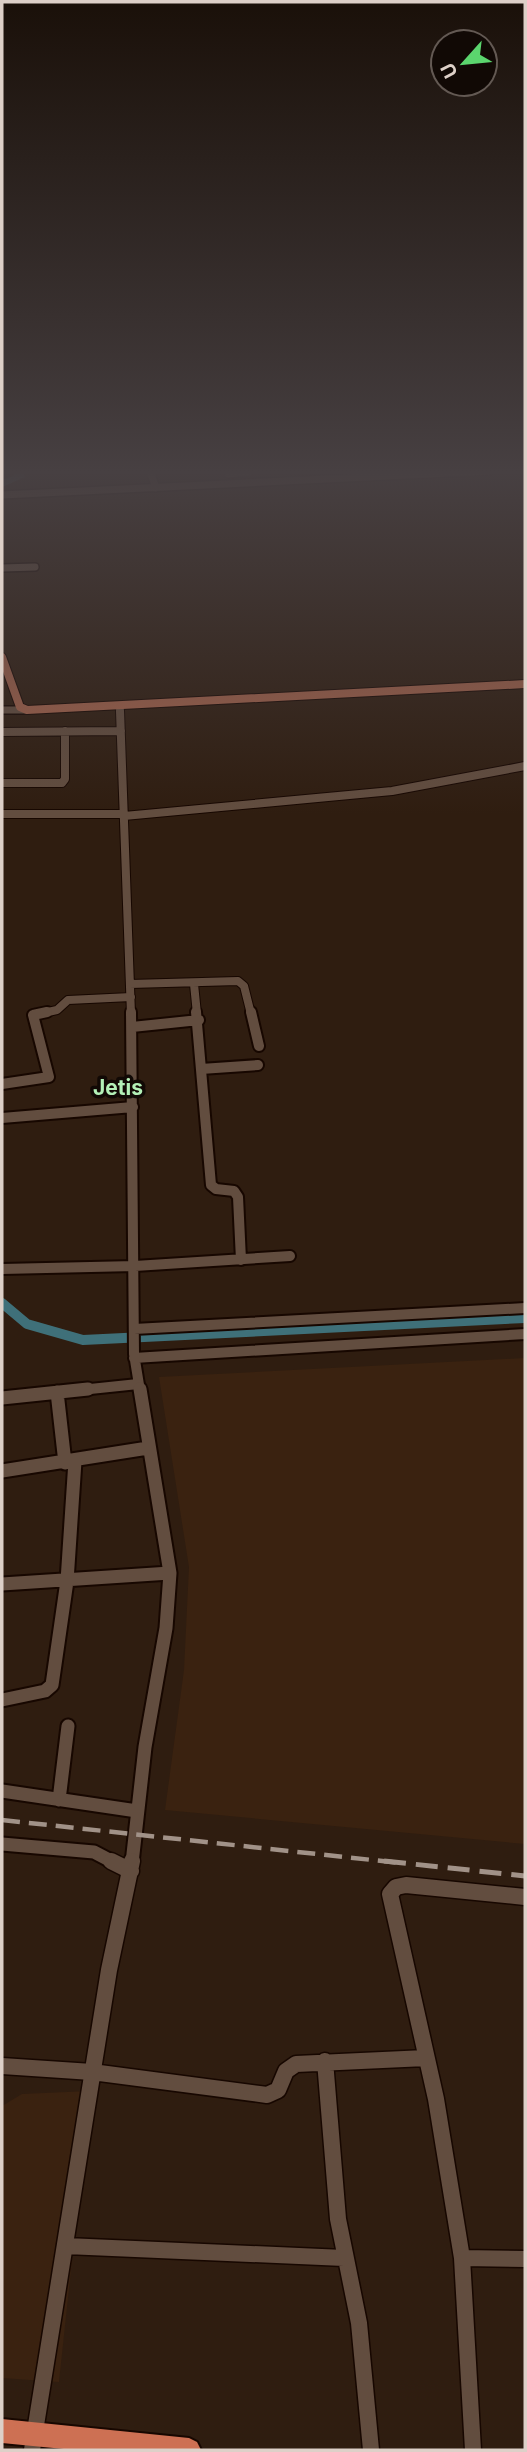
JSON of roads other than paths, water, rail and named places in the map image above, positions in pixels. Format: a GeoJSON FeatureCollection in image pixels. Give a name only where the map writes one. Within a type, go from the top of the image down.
{"type":"FeatureCollection","features":[{"type":"Feature","properties":{"kind":"highway"},"geometry":{"type":"LineString","coordinates":[[2,2431],[33,2442],[189,2450]]}},
{"type":"Feature","properties":{"kind":"main road"},"geometry":{"type":"LineString","coordinates":[[2,656],[15,697],[24,710],[525,684]]}},
{"type":"Feature","properties":{"kind":"street"},"geometry":{"type":"LineString","coordinates":[[33,2442],[92,2072],[131,1871],[137,1811],[165,1635],[170,1573],[134,1356],[132,1027],[120,707]]}},
{"type":"Feature","properties":{"kind":"street"},"geometry":{"type":"LineString","coordinates":[[2,710],[24,710]]}},
{"type":"Feature","properties":{"kind":"street"},"geometry":{"type":"LineString","coordinates":[[2,783],[62,783],[65,779],[65,731]]}},
{"type":"Feature","properties":{"kind":"street"},"geometry":{"type":"LineString","coordinates":[[2,732],[121,731]]}},
{"type":"Feature","properties":{"kind":"street"},"geometry":{"type":"LineString","coordinates":[[2,814],[124,815],[392,791],[525,766]]}},
{"type":"Feature","properties":{"kind":"street"},"geometry":{"type":"LineString","coordinates":[[130,984],[238,981],[243,984],[259,1046]]}},
{"type":"Feature","properties":{"kind":"street"},"geometry":{"type":"LineString","coordinates":[[194,984],[211,1185],[216,1189],[234,1191],[238,1196],[241,1260]]}},
{"type":"Feature","properties":{"kind":"street"},"geometry":{"type":"LineString","coordinates":[[2,1084],[49,1077],[49,1066],[33,1016],[57,1010],[68,1000],[131,997]]}},
{"type":"Feature","properties":{"kind":"street"},"geometry":{"type":"LineString","coordinates":[[132,1027],[199,1020]]}},
{"type":"Feature","properties":{"kind":"street"},"geometry":{"type":"LineString","coordinates":[[201,1069],[258,1065]]}},
{"type":"Feature","properties":{"kind":"street"},"geometry":{"type":"LineString","coordinates":[[2,1118],[133,1107]]}},
{"type":"Feature","properties":{"kind":"street"},"geometry":{"type":"LineString","coordinates":[[4,1266],[135,1266],[290,1256]]}},
{"type":"Feature","properties":{"kind":"street"},"geometry":{"type":"LineString","coordinates":[[134,1330],[525,1308]]}},
{"type":"Feature","properties":{"kind":"street"},"geometry":{"type":"LineString","coordinates":[[134,1356],[525,1334]]}},
{"type":"Feature","properties":{"kind":"street"},"geometry":{"type":"LineString","coordinates":[[2,1398],[138,1384]]}},
{"type":"Feature","properties":{"kind":"street"},"geometry":{"type":"LineString","coordinates":[[2,1700],[45,1691],[52,1685],[68,1581],[70,1462],[57,1392]]}},
{"type":"Feature","properties":{"kind":"street"},"geometry":{"type":"LineString","coordinates":[[2,1471],[148,1448]]}},
{"type":"Feature","properties":{"kind":"street"},"geometry":{"type":"LineString","coordinates":[[2,1584],[170,1573]]}},
{"type":"Feature","properties":{"kind":"street"},"geometry":{"type":"LineString","coordinates":[[59,1800],[68,1726]]}},
{"type":"Feature","properties":{"kind":"street"},"geometry":{"type":"LineString","coordinates":[[2,1791],[137,1811]]}},
{"type":"Feature","properties":{"kind":"street"},"geometry":{"type":"LineString","coordinates":[[2,1844],[94,1852],[131,1871]]}},
{"type":"Feature","properties":{"kind":"street"},"geometry":{"type":"LineString","coordinates":[[473,2450],[462,2258],[441,2126],[390,1894],[396,1887],[406,1885],[525,1897]]}},
{"type":"Feature","properties":{"kind":"street"},"geometry":{"type":"LineString","coordinates":[[2,2066],[92,2072],[267,2095],[278,2090],[290,2067],[325,2061],[426,2058]]}},
{"type":"Feature","properties":{"kind":"street"},"geometry":{"type":"LineString","coordinates":[[325,2061],[344,2258],[359,2323],[371,2450]]}},
{"type":"Feature","properties":{"kind":"street"},"geometry":{"type":"LineString","coordinates":[[66,2246],[344,2258]]}},
{"type":"Feature","properties":{"kind":"street"},"geometry":{"type":"LineString","coordinates":[[462,2258],[525,2259]]}},
{"type":"Feature","properties":{"kind":"waterway"},"geometry":{"type":"LineString","coordinates":[[2,1303],[27,1324],[83,1340],[525,1318]]}},
{"type":"Feature","properties":{"kind":"railway"},"geometry":{"type":"LineString","coordinates":[[2,1820],[400,1863]]}},
{"type":"Feature","properties":{"kind":"railway"},"geometry":{"type":"LineString","coordinates":[[384,1861],[525,1876]]}},
{"type":"Feature","properties":{"kind":"district","name":"Jetis"},"geometry":{"type":"Point","coordinates":[118,1088]}}]}
